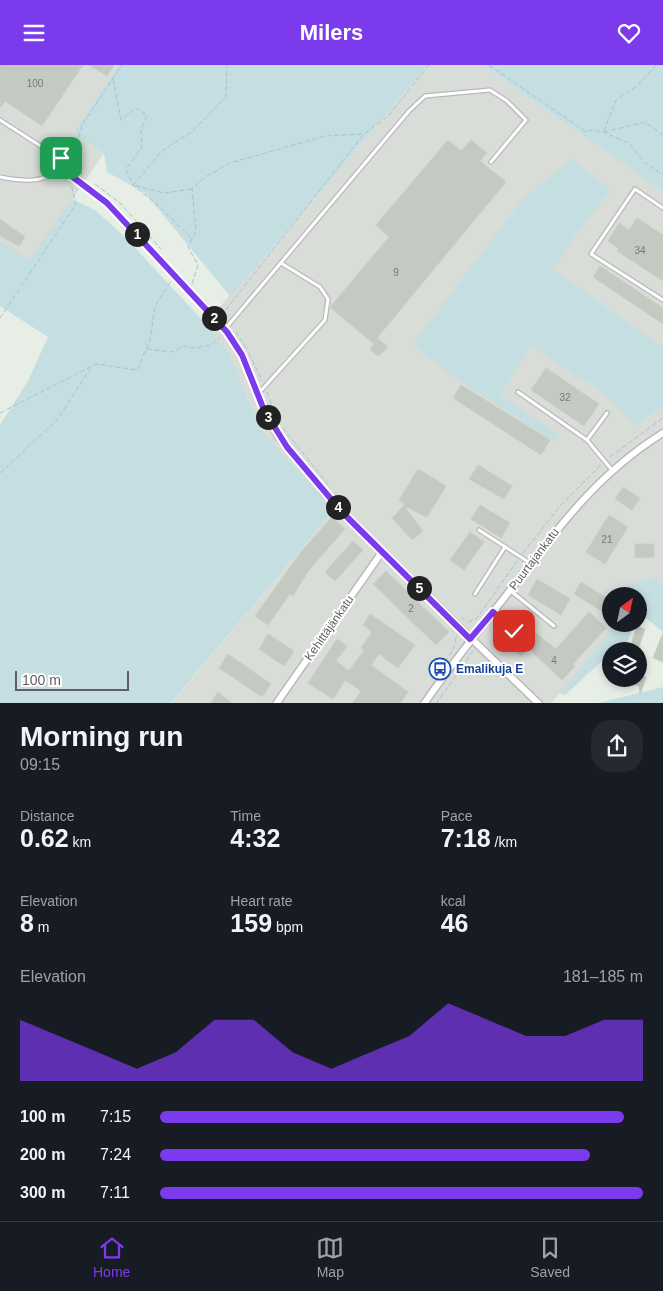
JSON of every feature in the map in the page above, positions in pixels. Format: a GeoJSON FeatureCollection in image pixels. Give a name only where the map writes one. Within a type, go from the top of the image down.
{"type":"FeatureCollection","features":[{"type":"Feature","properties":{"kind":"street"},"geometry":{"type":"LineString","coordinates":[[59,167],[107,203],[174,276],[227,328],[242,355],[258,395],[278,436],[322,490],[470,639],[540,703]]}},
{"type":"Feature","properties":{"kind":"street","name":"Puurtajankatu"},"geometry":{"type":"LineString","coordinates":[[424,703],[470,639],[510,591],[570,512],[612,470],[663,433]]}},
{"type":"Feature","properties":{"kind":"street","name":"Kehittäjänkatu"},"geometry":{"type":"LineString","coordinates":[[276,703],[382,552]]}},
{"type":"Feature","properties":{"kind":"lane"},"geometry":{"type":"LineString","coordinates":[[227,328],[409,111],[425,96],[490,90],[508,101],[526,120],[491,162]]}},
{"type":"Feature","properties":{"kind":"lane"},"geometry":{"type":"LineString","coordinates":[[0,120],[53,154],[59,167]]}},
{"type":"Feature","properties":{"kind":"lane"},"geometry":{"type":"LineString","coordinates":[[0,177],[46,179],[59,167],[68,150],[76,151],[80,182]]}},
{"type":"Feature","properties":{"kind":"lane"},"geometry":{"type":"LineString","coordinates":[[663,208],[635,189],[591,254],[663,300]]}},
{"type":"Feature","properties":{"kind":"lane"},"geometry":{"type":"LineString","coordinates":[[258,395],[325,319],[328,299],[320,287],[281,263]]}},
{"type":"Feature","properties":{"kind":"lane"},"geometry":{"type":"LineString","coordinates":[[518,392],[587,441],[612,470]]}},
{"type":"Feature","properties":{"kind":"lane"},"geometry":{"type":"LineString","coordinates":[[587,441],[607,413]]}},
{"type":"Feature","properties":{"kind":"lane"},"geometry":{"type":"LineString","coordinates":[[478,530],[530,563]]}},
{"type":"Feature","properties":{"kind":"lane"},"geometry":{"type":"LineString","coordinates":[[475,594],[505,547]]}},
{"type":"Feature","properties":{"kind":"lane"},"geometry":{"type":"LineString","coordinates":[[510,591],[554,626]]}},
{"type":"Feature","properties":{"kind":"lane"},"geometry":{"type":"LineString","coordinates":[[493,612],[514,631]]}},
{"type":"Feature","properties":{"kind":"path"},"geometry":{"type":"LineString","coordinates":[[76,151],[82,125],[122,65]]}},
{"type":"Feature","properties":{"kind":"path"},"geometry":{"type":"LineString","coordinates":[[133,185],[163,150],[193,131],[226,97],[226,65]]}},
{"type":"Feature","properties":{"kind":"path"},"geometry":{"type":"LineString","coordinates":[[219,319],[364,134],[388,116],[429,65]]}},
{"type":"Feature","properties":{"kind":"path"},"geometry":{"type":"LineString","coordinates":[[490,65],[586,132],[592,130],[603,132],[629,143],[644,161],[663,175]]}},
{"type":"Feature","properties":{"kind":"path"},"geometry":{"type":"LineString","coordinates":[[603,132],[616,100],[637,86],[656,65]]}},
{"type":"Feature","properties":{"kind":"path"},"geometry":{"type":"LineString","coordinates":[[113,79],[120,120],[136,107],[147,115],[141,131],[142,147],[126,169],[133,185],[160,207],[192,239]]}},
{"type":"Feature","properties":{"kind":"path"},"geometry":{"type":"LineString","coordinates":[[603,132],[645,122],[663,135]]}},
{"type":"Feature","properties":{"kind":"path"},"geometry":{"type":"LineString","coordinates":[[133,185],[164,193],[192,189],[205,177],[230,163],[325,136],[364,134]]}},
{"type":"Feature","properties":{"kind":"path"},"geometry":{"type":"LineString","coordinates":[[0,317],[76,204],[69,173]]}},
{"type":"Feature","properties":{"kind":"path"},"geometry":{"type":"LineString","coordinates":[[90,181],[120,203],[160,249]]}},
{"type":"Feature","properties":{"kind":"path"},"geometry":{"type":"LineString","coordinates":[[192,189],[196,231],[188,247],[198,265],[192,284],[197,289]]}},
{"type":"Feature","properties":{"kind":"path"},"geometry":{"type":"LineString","coordinates":[[0,413],[92,365],[137,370],[150,340],[154,306],[174,276]]}},
{"type":"Feature","properties":{"kind":"path"},"geometry":{"type":"LineString","coordinates":[[217,311],[219,319],[244,343],[265,387],[277,418]]}},
{"type":"Feature","properties":{"kind":"path"},"geometry":{"type":"LineString","coordinates":[[146,349],[172,352],[184,347],[194,348],[211,345],[227,328]]}},
{"type":"Feature","properties":{"kind":"path"},"geometry":{"type":"LineString","coordinates":[[0,473],[57,420],[92,365]]}},
{"type":"Feature","properties":{"kind":"path"},"geometry":{"type":"LineString","coordinates":[[280,424],[333,491]]}},
{"type":"Feature","properties":{"kind":"path"},"geometry":{"type":"LineString","coordinates":[[459,616],[467,622]]}},
{"type":"Feature","properties":{"kind":"shaded area"},"geometry":{"type":"Polygon","coordinates":[[[0,65],[119,65],[75,130],[77,136],[104,153],[30,261],[0,241],[0,65]]]}},
{"type":"Feature","properties":{"kind":"shaded area"},"geometry":{"type":"Polygon","coordinates":[[[119,65],[428,65],[230,296],[145,193],[107,172],[104,153],[77,136],[75,130],[119,65]]]}},
{"type":"Feature","properties":{"kind":"shaded area"},"geometry":{"type":"Polygon","coordinates":[[[428,65],[483,65],[663,192],[663,632],[648,619],[648,587],[602,587],[602,633],[631,633],[627,642],[602,642],[602,661],[565,695],[559,693],[552,703],[172,703],[334,510],[261,430],[229,353],[205,323],[276,244],[428,65]]]}},
{"type":"Feature","properties":{"kind":"shaded area"},"geometry":{"type":"Polygon","coordinates":[[[483,65],[663,65],[663,192],[483,65]]]}},
{"type":"Feature","properties":{"kind":"shaded area"},"geometry":{"type":"Polygon","coordinates":[[[571,159],[611,190],[574,237],[553,270],[663,347],[663,407],[635,425],[603,392],[531,346],[500,395],[560,436],[554,442],[445,371],[413,344],[522,200],[571,159]]]}},
{"type":"Feature","properties":{"kind":"shaded area"},"geometry":{"type":"Polygon","coordinates":[[[72,199],[95,210],[124,236],[205,323],[229,353],[261,430],[334,510],[171,703],[0,703],[0,425],[28,381],[48,337],[0,306],[0,241],[30,260],[72,199]]]}},
{"type":"Feature","properties":{"kind":"shaded area"},"geometry":{"type":"Polygon","coordinates":[[[656,576],[663,589],[663,632],[648,619],[648,587],[626,586],[656,576]]]}},
{"type":"Feature","properties":{"kind":"shaded area"},"geometry":{"type":"Polygon","coordinates":[[[609,633],[631,633],[627,642],[602,642],[602,661],[565,695],[560,693],[609,633]]]}},
{"type":"Feature","properties":{"kind":"shaded area"},"geometry":{"type":"Polygon","coordinates":[[[663,687],[663,703],[599,703],[663,687]]]}},
{"type":"Feature","properties":{"kind":"building"},"geometry":{"type":"Polygon","coordinates":[[[0,65],[83,65],[42,126],[5,101],[0,108],[0,65]]]}},
{"type":"Feature","properties":{"kind":"building"},"geometry":{"type":"Polygon","coordinates":[[[89,65],[114,65],[107,76],[89,65]]]}},
{"type":"Feature","properties":{"kind":"building"},"geometry":{"type":"Polygon","coordinates":[[[448,140],[461,151],[471,140],[487,153],[480,161],[506,182],[377,338],[388,347],[378,356],[370,350],[374,344],[330,307],[389,237],[376,225],[448,140]]]}},
{"type":"Feature","properties":{"kind":"building"},"geometry":{"type":"Polygon","coordinates":[[[637,218],[663,235],[663,281],[617,251],[619,249],[608,241],[619,223],[629,230],[637,218]]]}},
{"type":"Feature","properties":{"kind":"building"},"geometry":{"type":"Polygon","coordinates":[[[0,219],[25,237],[19,246],[0,236],[0,219]]]}},
{"type":"Feature","properties":{"kind":"building"},"geometry":{"type":"Polygon","coordinates":[[[600,266],[663,308],[663,324],[593,277],[600,266]]]}},
{"type":"Feature","properties":{"kind":"building"},"geometry":{"type":"Polygon","coordinates":[[[546,368],[599,404],[584,426],[531,390],[546,368]]]}},
{"type":"Feature","properties":{"kind":"building"},"geometry":{"type":"Polygon","coordinates":[[[461,385],[550,440],[541,455],[453,398],[461,385]]]}},
{"type":"Feature","properties":{"kind":"building"},"geometry":{"type":"Polygon","coordinates":[[[478,465],[512,486],[504,499],[469,479],[478,465]]]}},
{"type":"Feature","properties":{"kind":"building"},"geometry":{"type":"Polygon","coordinates":[[[418,469],[446,486],[427,517],[404,506],[423,531],[412,540],[392,518],[405,504],[399,500],[418,469]]]}},
{"type":"Feature","properties":{"kind":"building"},"geometry":{"type":"Polygon","coordinates":[[[623,487],[640,498],[632,510],[615,499],[623,487]]]}},
{"type":"Feature","properties":{"kind":"building"},"geometry":{"type":"Polygon","coordinates":[[[480,505],[510,523],[501,538],[471,519],[480,505]]]}},
{"type":"Feature","properties":{"kind":"building"},"geometry":{"type":"Polygon","coordinates":[[[609,515],[628,527],[605,564],[586,552],[609,515]]]}},
{"type":"Feature","properties":{"kind":"building"},"geometry":{"type":"Polygon","coordinates":[[[332,517],[345,529],[309,570],[293,596],[290,594],[268,625],[255,616],[301,552],[332,517]]]}},
{"type":"Feature","properties":{"kind":"building"},"geometry":{"type":"Polygon","coordinates":[[[470,532],[484,542],[464,570],[450,560],[470,532]]]}},
{"type":"Feature","properties":{"kind":"building"},"geometry":{"type":"Polygon","coordinates":[[[353,541],[363,550],[335,581],[325,572],[353,541]]]}},
{"type":"Feature","properties":{"kind":"building"},"geometry":{"type":"Polygon","coordinates":[[[635,544],[654,544],[654,557],[635,558],[635,544]]]}},
{"type":"Feature","properties":{"kind":"building"},"geometry":{"type":"Polygon","coordinates":[[[386,571],[449,632],[436,645],[373,584],[386,571]]]}},
{"type":"Feature","properties":{"kind":"building"},"geometry":{"type":"Polygon","coordinates":[[[537,579],[570,599],[561,615],[528,595],[537,579]]]}},
{"type":"Feature","properties":{"kind":"building"},"geometry":{"type":"Polygon","coordinates":[[[581,582],[602,595],[602,611],[574,594],[581,582]]]}},
{"type":"Feature","properties":{"kind":"building"},"geometry":{"type":"Polygon","coordinates":[[[589,612],[602,624],[602,632],[573,664],[575,666],[562,680],[528,648],[521,656],[508,644],[526,625],[556,649],[589,612]]]}},
{"type":"Feature","properties":{"kind":"building"},"geometry":{"type":"Polygon","coordinates":[[[370,614],[415,645],[398,668],[379,654],[371,665],[408,692],[401,703],[353,703],[361,691],[345,680],[333,699],[308,683],[337,639],[347,646],[336,661],[349,671],[364,650],[361,648],[372,632],[363,625],[370,614]]]}},
{"type":"Feature","properties":{"kind":"building"},"geometry":{"type":"Polygon","coordinates":[[[635,633],[644,633],[641,642],[632,642],[635,633]]]}},
{"type":"Feature","properties":{"kind":"building"},"geometry":{"type":"Polygon","coordinates":[[[663,633],[663,662],[653,658],[663,633]]]}},
{"type":"Feature","properties":{"kind":"building"},"geometry":{"type":"Polygon","coordinates":[[[268,634],[294,651],[284,666],[259,649],[268,634]]]}},
{"type":"Feature","properties":{"kind":"building"},"geometry":{"type":"Polygon","coordinates":[[[228,654],[271,684],[262,697],[219,668],[228,654]]]}},
{"type":"Feature","properties":{"kind":"building"},"geometry":{"type":"Polygon","coordinates":[[[218,692],[232,703],[211,703],[218,692]]]}},
{"type":"Feature","properties":{"kind":"place","name":"Emalikuja E"},"geometry":{"type":"Point","coordinates":[440,669]}},
{"type":"Feature","properties":{"kind":"route"},"geometry":{"type":"LineString","coordinates":[[61,158],[57,165],[107,203],[227,332],[242,355],[264,410],[278,436],[342,512],[470,639],[493,612],[514,631]]}}]}
